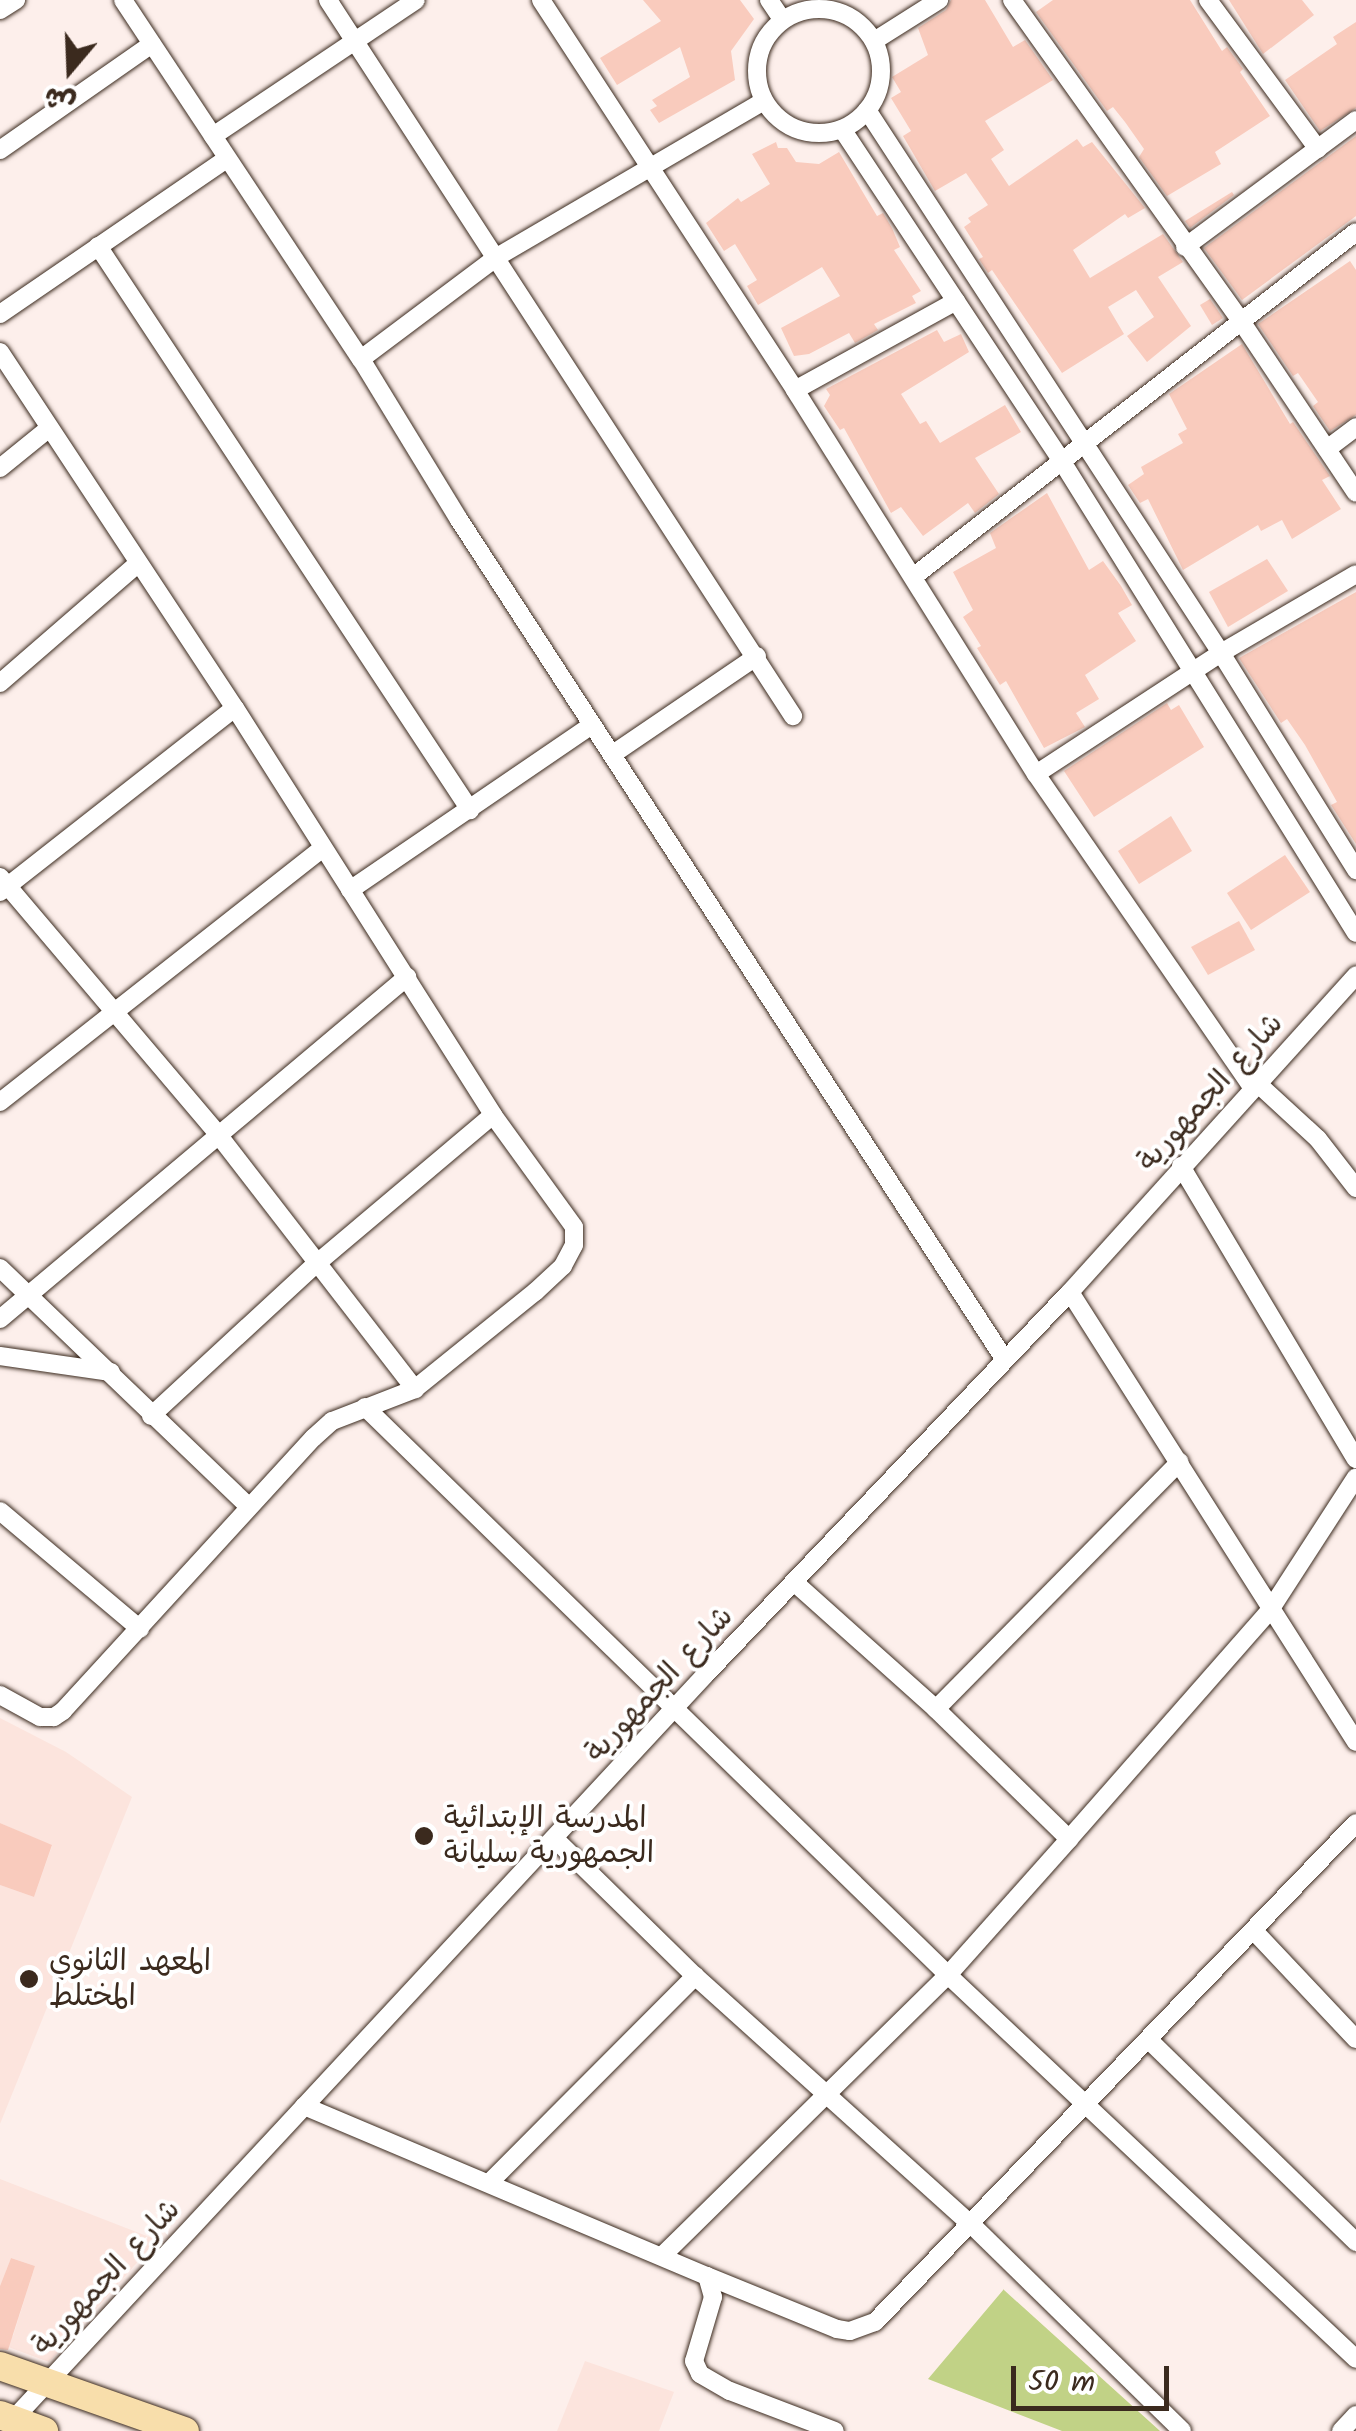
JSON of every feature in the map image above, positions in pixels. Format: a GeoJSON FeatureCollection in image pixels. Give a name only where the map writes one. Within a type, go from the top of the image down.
{"type":"FeatureCollection","features":[{"type":"Feature","properties":{"kind":"main road"},"geometry":{"type":"LineString","coordinates":[[0,2366],[185,2431]]}},
{"type":"Feature","properties":{"kind":"main road"},"geometry":{"type":"LineString","coordinates":[[5,2421],[44,2431]]}},
{"type":"Feature","properties":{"kind":"street"},"geometry":{"type":"LineString","coordinates":[[0,10],[16,0]]}},
{"type":"Feature","properties":{"kind":"street"},"geometry":{"type":"LineString","coordinates":[[123,0],[361,359],[592,725],[1004,1358]]}},
{"type":"Feature","properties":{"kind":"street"},"geometry":{"type":"LineString","coordinates":[[328,0],[793,716]]}},
{"type":"Feature","properties":{"kind":"street"},"geometry":{"type":"LineString","coordinates":[[212,136],[416,0]]}},
{"type":"Feature","properties":{"kind":"street"},"geometry":{"type":"LineString","coordinates":[[541,0],[795,390],[1036,774],[1254,1084],[1318,1139],[1356,1188]]}},
{"type":"Feature","properties":{"kind":"street"},"geometry":{"type":"LineString","coordinates":[[769,0],[782,20]]}},
{"type":"Feature","properties":{"kind":"street"},"geometry":{"type":"LineString","coordinates":[[874,41],[939,0]]}},
{"type":"Feature","properties":{"kind":"street"},"geometry":{"type":"LineString","coordinates":[[1012,0],[1243,324],[1356,493]]}},
{"type":"Feature","properties":{"kind":"street"},"geometry":{"type":"LineString","coordinates":[[1208,0],[1318,149]]}},
{"type":"Feature","properties":{"kind":"street"},"geometry":{"type":"LineString","coordinates":[[812,8],[836,11],[858,22],[874,41],[881,64],[879,88],[868,110],[842,129],[801,130],[779,119],[764,100],[756,77],[758,53],[782,20],[812,8]]}},
{"type":"Feature","properties":{"kind":"street"},"geometry":{"type":"LineString","coordinates":[[0,150],[152,44]]}},
{"type":"Feature","properties":{"kind":"street"},"geometry":{"type":"LineString","coordinates":[[361,359],[497,257],[648,164],[764,100]]}},
{"type":"Feature","properties":{"kind":"street"},"geometry":{"type":"LineString","coordinates":[[868,110],[1221,653],[1356,870]]}},
{"type":"Feature","properties":{"kind":"street"},"geometry":{"type":"LineString","coordinates":[[1185,247],[1356,120]]}},
{"type":"Feature","properties":{"kind":"street"},"geometry":{"type":"LineString","coordinates":[[842,129],[1061,460],[1356,934]]}},
{"type":"Feature","properties":{"kind":"street"},"geometry":{"type":"LineString","coordinates":[[0,314],[226,158]]}},
{"type":"Feature","properties":{"kind":"street"},"geometry":{"type":"LineString","coordinates":[[913,577],[1243,324],[1356,232]]}},
{"type":"Feature","properties":{"kind":"street"},"geometry":{"type":"LineString","coordinates":[[98,246],[470,810]]}},
{"type":"Feature","properties":{"kind":"street"},"geometry":{"type":"LineString","coordinates":[[795,390],[956,301]]}},
{"type":"Feature","properties":{"kind":"street"},"geometry":{"type":"LineString","coordinates":[[0,352],[136,565],[235,708],[493,1115],[574,1228],[572,1254],[485,1335],[415,1389],[364,1407],[322,1430],[54,1717],[40,1717],[0,1695]]}},
{"type":"Feature","properties":{"kind":"street"},"geometry":{"type":"LineString","coordinates":[[1327,449],[1356,427]]}},
{"type":"Feature","properties":{"kind":"street"},"geometry":{"type":"LineString","coordinates":[[0,468],[48,429]]}},
{"type":"Feature","properties":{"kind":"street"},"geometry":{"type":"LineString","coordinates":[[0,683],[136,565]]}},
{"type":"Feature","properties":{"kind":"street"},"geometry":{"type":"LineString","coordinates":[[1036,774],[1221,653],[1356,574]]}},
{"type":"Feature","properties":{"kind":"street"},"geometry":{"type":"LineString","coordinates":[[612,754],[757,656]]}},
{"type":"Feature","properties":{"kind":"street"},"geometry":{"type":"LineString","coordinates":[[235,708],[2,885],[217,1132],[415,1389]]}},
{"type":"Feature","properties":{"kind":"street"},"geometry":{"type":"LineString","coordinates":[[350,890],[592,725]]}},
{"type":"Feature","properties":{"kind":"street"},"geometry":{"type":"LineString","coordinates":[[0,1102],[321,849]]}},
{"type":"Feature","properties":{"kind":"street","name":"شارع الجمهورية"},"geometry":{"type":"LineString","coordinates":[[5,2421],[49,2382],[794,1582],[1070,1292],[1356,975]]}},
{"type":"Feature","properties":{"kind":"street"},"geometry":{"type":"LineString","coordinates":[[0,1320],[217,1132],[407,977]]}},
{"type":"Feature","properties":{"kind":"street"},"geometry":{"type":"LineString","coordinates":[[151,1416],[316,1264],[493,1115]]}},
{"type":"Feature","properties":{"kind":"street"},"geometry":{"type":"LineString","coordinates":[[1181,1166],[1356,1459]]}},
{"type":"Feature","properties":{"kind":"street"},"geometry":{"type":"LineString","coordinates":[[0,1268],[249,1507]]}},
{"type":"Feature","properties":{"kind":"street"},"geometry":{"type":"LineString","coordinates":[[1070,1292],[1356,1742]]}},
{"type":"Feature","properties":{"kind":"street"},"geometry":{"type":"LineString","coordinates":[[0,1356],[111,1372]]}},
{"type":"Feature","properties":{"kind":"street"},"geometry":{"type":"LineString","coordinates":[[364,1407],[948,1975],[1356,2359]]}},
{"type":"Feature","properties":{"kind":"street"},"geometry":{"type":"LineString","coordinates":[[936,1709],[1180,1462]]}},
{"type":"Feature","properties":{"kind":"street"},"geometry":{"type":"LineString","coordinates":[[662,2256],[948,1975],[1270,1610],[1356,1476]]}},
{"type":"Feature","properties":{"kind":"street"},"geometry":{"type":"LineString","coordinates":[[0,1512],[140,1629]]}},
{"type":"Feature","properties":{"kind":"street"},"geometry":{"type":"LineString","coordinates":[[794,1582],[936,1709],[1069,1839]]}},
{"type":"Feature","properties":{"kind":"street"},"geometry":{"type":"LineString","coordinates":[[304,2106],[707,2276],[850,2331],[875,2322],[1356,1823]]}},
{"type":"Feature","properties":{"kind":"street"},"geometry":{"type":"LineString","coordinates":[[554,1839],[695,1976],[972,2224],[1182,2431]]}},
{"type":"Feature","properties":{"kind":"street"},"geometry":{"type":"LineString","coordinates":[[1255,1932],[1356,2039]]}},
{"type":"Feature","properties":{"kind":"street"},"geometry":{"type":"LineString","coordinates":[[490,2182],[695,1976]]}},
{"type":"Feature","properties":{"kind":"street"},"geometry":{"type":"LineString","coordinates":[[1150,2041],[1356,2242]]}},
{"type":"Feature","properties":{"kind":"street"},"geometry":{"type":"LineString","coordinates":[[707,2276],[713,2297],[694,2361],[700,2374],[730,2391],[835,2431]]}},
{"type":"Feature","properties":{"kind":"street"},"geometry":{"type":"LineString","coordinates":[[1341,2431],[1356,2415]]}},
{"type":"Feature","properties":{"kind":"shaded area","name":"المعهد الثانوي المختلط"},"geometry":{"type":"Polygon","coordinates":[[[0,1718],[66,1752],[132,1797],[0,2124],[0,1885],[34,1897],[52,1846],[0,1823],[0,1718]]]}},
{"type":"Feature","properties":{"kind":"shaded area"},"geometry":{"type":"Polygon","coordinates":[[[0,2179],[157,2240],[49,2362],[0,2344],[13,2336],[35,2266],[11,2258],[0,2286],[0,2179]]]}},
{"type":"Feature","properties":{"kind":"shaded area"},"geometry":{"type":"Polygon","coordinates":[[[585,2361],[674,2392],[659,2431],[557,2431],[585,2361]]]}},
{"type":"Feature","properties":{"kind":"green space"},"geometry":{"type":"Polygon","coordinates":[[[1004,2289],[1160,2431],[1062,2431],[928,2379],[1004,2289]]]}},
{"type":"Feature","properties":{"kind":"building"},"geometry":{"type":"Polygon","coordinates":[[[643,0],[740,0],[754,19],[731,51],[735,80],[659,123],[650,110],[657,106],[652,100],[690,77],[680,47],[617,85],[600,58],[661,21],[643,0]]]}},
{"type":"Feature","properties":{"kind":"building"},"geometry":{"type":"Polygon","coordinates":[[[951,0],[985,0],[1013,47],[1025,40],[1053,80],[985,121],[1004,150],[991,159],[1009,186],[1077,139],[1083,147],[1092,142],[1145,208],[1128,218],[1125,214],[1073,250],[1090,278],[1163,234],[1183,262],[1158,277],[1191,326],[1147,362],[1127,336],[1154,317],[1136,290],[1108,307],[1124,334],[1062,373],[992,270],[988,273],[964,227],[971,222],[968,218],[988,205],[966,173],[935,191],[903,136],[911,131],[891,98],[901,92],[892,77],[928,55],[918,28],[946,10],[951,0]]]}},
{"type":"Feature","properties":{"kind":"building"},"geometry":{"type":"Polygon","coordinates":[[[1053,0],[1190,0],[1222,51],[1227,47],[1243,69],[1240,72],[1270,116],[1215,152],[1221,164],[1167,196],[1139,157],[1144,149],[1125,122],[1113,107],[1107,111],[1036,12],[1053,0]]]}},
{"type":"Feature","properties":{"kind":"building"},"geometry":{"type":"Polygon","coordinates":[[[1229,0],[1302,0],[1314,15],[1263,54],[1229,0]]]}},
{"type":"Feature","properties":{"kind":"building"},"geometry":{"type":"Polygon","coordinates":[[[1356,22],[1356,108],[1320,131],[1285,80],[1337,44],[1333,37],[1356,22]]]}},
{"type":"Feature","properties":{"kind":"building"},"geometry":{"type":"Polygon","coordinates":[[[1356,136],[1356,216],[1242,300],[1204,248],[1356,136]]]}},
{"type":"Feature","properties":{"kind":"building"},"geometry":{"type":"Polygon","coordinates":[[[776,142],[778,148],[787,148],[796,162],[819,164],[839,152],[877,216],[883,213],[892,228],[900,247],[894,250],[921,291],[912,296],[916,303],[874,324],[878,330],[855,343],[849,333],[809,354],[794,356],[781,328],[840,296],[822,267],[758,305],[747,286],[757,280],[735,244],[724,251],[706,223],[738,198],[741,202],[770,184],[752,154],[776,142]]]}},
{"type":"Feature","properties":{"kind":"building"},"geometry":{"type":"Polygon","coordinates":[[[1232,192],[1234,195],[1190,228],[1185,221],[1232,192]]]}},
{"type":"Feature","properties":{"kind":"building"},"geometry":{"type":"Polygon","coordinates":[[[1350,261],[1356,270],[1356,415],[1330,431],[1313,406],[1318,402],[1298,373],[1293,376],[1258,324],[1350,261]]]}},
{"type":"Feature","properties":{"kind":"building"},"geometry":{"type":"Polygon","coordinates":[[[1210,299],[1223,318],[1212,325],[1200,305],[1210,299]]]}},
{"type":"Feature","properties":{"kind":"building"},"geometry":{"type":"Polygon","coordinates":[[[937,330],[944,342],[961,334],[969,352],[901,394],[920,424],[926,421],[940,443],[1005,405],[1021,432],[975,458],[999,494],[975,513],[968,503],[923,536],[901,507],[891,513],[844,428],[840,430],[824,406],[830,395],[826,389],[937,330]]]}},
{"type":"Feature","properties":{"kind":"building"},"geometry":{"type":"Polygon","coordinates":[[[1242,344],[1290,424],[1293,422],[1330,476],[1322,480],[1341,509],[1292,539],[1282,520],[1261,531],[1258,525],[1183,570],[1148,499],[1140,503],[1128,485],[1144,474],[1141,467],[1183,443],[1178,434],[1187,429],[1169,394],[1242,344]]]}},
{"type":"Feature","properties":{"kind":"building"},"geometry":{"type":"Polygon","coordinates":[[[1047,493],[1089,570],[1103,561],[1121,586],[1132,605],[1118,613],[1136,641],[1085,675],[1099,699],[1076,713],[1085,727],[1044,748],[1006,681],[1000,685],[977,648],[981,646],[963,617],[973,610],[953,572],[996,548],[990,533],[1047,493]]]}},
{"type":"Feature","properties":{"kind":"building"},"geometry":{"type":"Polygon","coordinates":[[[1267,559],[1288,591],[1228,627],[1209,592],[1267,559]]]}},
{"type":"Feature","properties":{"kind":"building"},"geometry":{"type":"Polygon","coordinates":[[[1356,592],[1356,844],[1331,805],[1337,802],[1305,745],[1287,719],[1281,723],[1239,658],[1356,592]]]}},
{"type":"Feature","properties":{"kind":"building"},"geometry":{"type":"Polygon","coordinates":[[[1167,703],[1171,710],[1179,705],[1204,747],[1094,817],[1064,771],[1167,703]]]}},
{"type":"Feature","properties":{"kind":"building"},"geometry":{"type":"Polygon","coordinates":[[[1171,816],[1192,851],[1139,884],[1118,851],[1171,816]]]}},
{"type":"Feature","properties":{"kind":"building"},"geometry":{"type":"Polygon","coordinates":[[[1285,855],[1310,892],[1251,930],[1227,893],[1285,855]]]}},
{"type":"Feature","properties":{"kind":"building"},"geometry":{"type":"Polygon","coordinates":[[[1239,921],[1255,950],[1208,975],[1191,947],[1239,921]]]}},
{"type":"Feature","properties":{"kind":"building"},"geometry":{"type":"Polygon","coordinates":[[[0,1823],[52,1845],[34,1897],[0,1885],[0,1823]]]}},
{"type":"Feature","properties":{"kind":"building"},"geometry":{"type":"Polygon","coordinates":[[[11,2258],[35,2266],[8,2350],[0,2349],[0,2286],[11,2258]]]}},
{"type":"Feature","properties":{"kind":"place","name":"المدرسة الإبتدائية الجمهورية سليانة"},"geometry":{"type":"Point","coordinates":[424,1836]}},
{"type":"Feature","properties":{"kind":"place","name":"المعهد الثانوي المختلط"},"geometry":{"type":"Point","coordinates":[29,1979]}}]}
